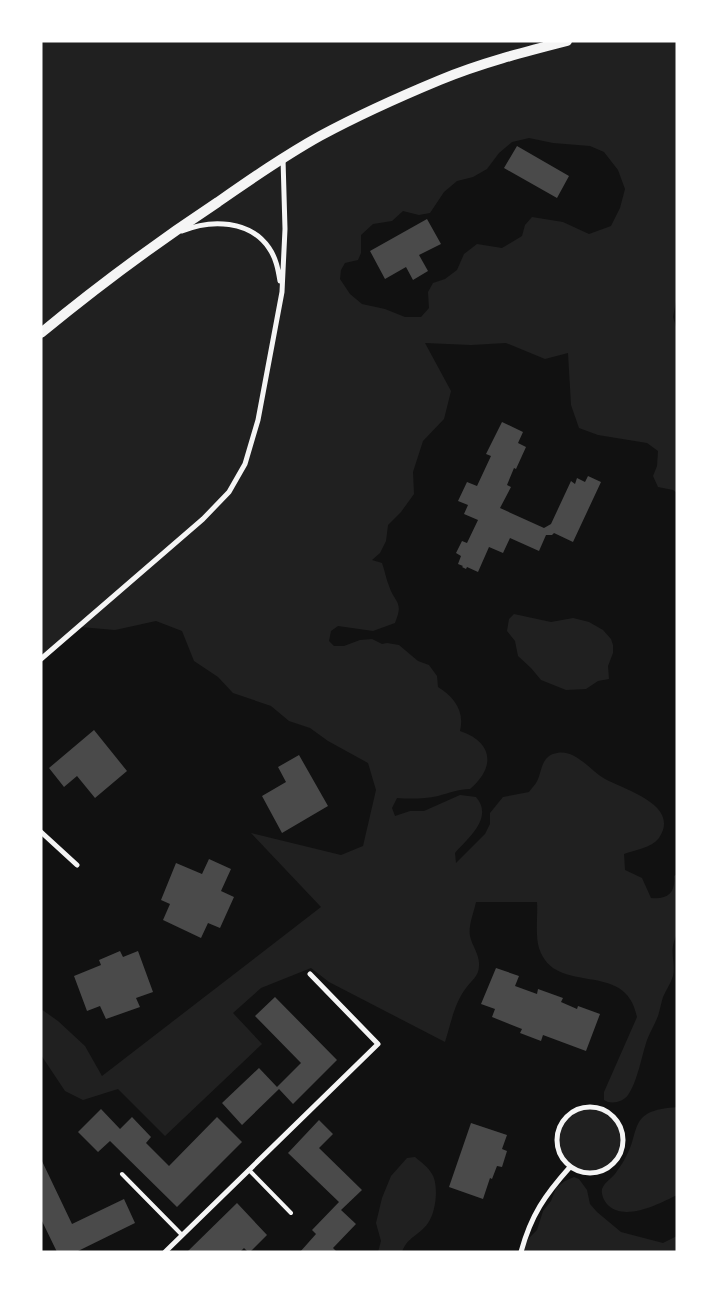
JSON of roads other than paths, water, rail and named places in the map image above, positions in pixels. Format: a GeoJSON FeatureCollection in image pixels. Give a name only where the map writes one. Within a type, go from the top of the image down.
{"type":"FeatureCollection","features":[{"type":"Feature","properties":{"kind":"main road"},"geometry":{"type":"LineString","coordinates":[[41,333],[161,240],[283,158],[358,117],[441,80],[514,55],[567,41]]}},
{"type":"Feature","properties":{"kind":"street"},"geometry":{"type":"LineString","coordinates":[[41,659],[203,519],[229,492],[245,464],[252,447],[258,420],[282,292],[285,229],[283,158]]}},
{"type":"Feature","properties":{"kind":"street"},"geometry":{"type":"LineString","coordinates":[[161,240],[204,224],[239,226],[256,234],[269,248],[277,264],[282,292]]}},
{"type":"Feature","properties":{"kind":"street"},"geometry":{"type":"LineString","coordinates":[[41,832],[77,865]]}},
{"type":"Feature","properties":{"kind":"street"},"geometry":{"type":"LineString","coordinates":[[165,1252],[378,1044],[310,974]]}},
{"type":"Feature","properties":{"kind":"street"},"geometry":{"type":"LineString","coordinates":[[594,1106],[605,1109],[612,1114],[622,1128],[624,1137],[620,1155],[615,1163],[607,1169],[598,1172],[588,1173],[570,1167],[558,1149],[559,1127],[573,1111],[594,1106]]}},
{"type":"Feature","properties":{"kind":"street"},"geometry":{"type":"LineString","coordinates":[[521,1252],[533,1218],[548,1192],[570,1167]]}},
{"type":"Feature","properties":{"kind":"lane"},"geometry":{"type":"LineString","coordinates":[[249,1170],[291,1213]]}},
{"type":"Feature","properties":{"kind":"lane"},"geometry":{"type":"LineString","coordinates":[[122,1174],[182,1235]]}}]}
